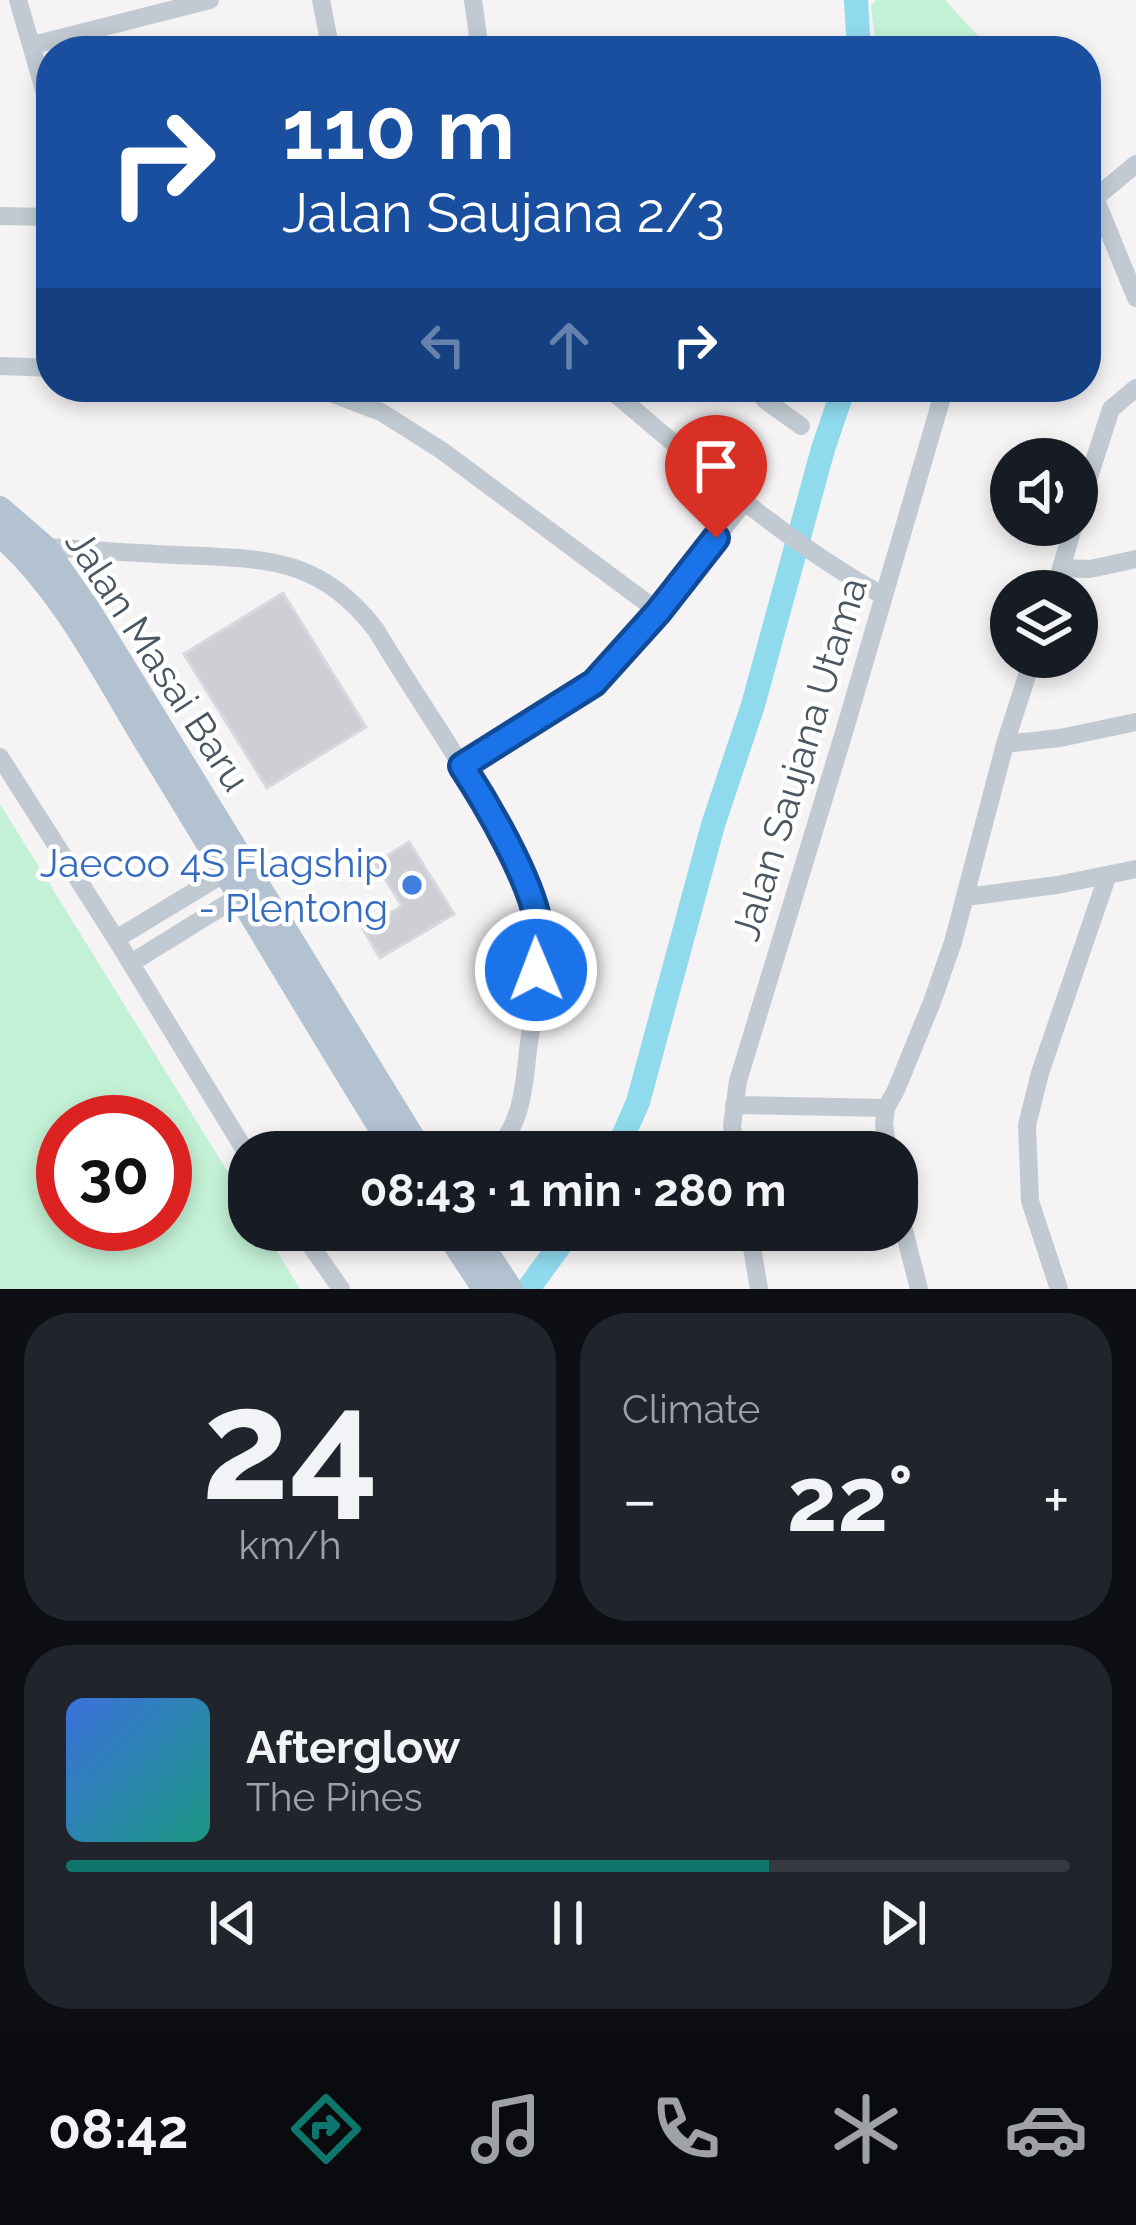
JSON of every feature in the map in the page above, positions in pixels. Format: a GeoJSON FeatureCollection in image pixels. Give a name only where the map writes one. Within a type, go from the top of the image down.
{"type":"FeatureCollection","features":[{"type":"Feature","properties":{"kind":"main road","name":"Jalan Masai Baru"},"geometry":{"type":"LineString","coordinates":[[0,508],[45,548],[102,630],[249,890],[408,1131]]}},
{"type":"Feature","properties":{"kind":"main road","name":"Jalan Masai Baru"},"geometry":{"type":"LineString","coordinates":[[0,535],[28,562],[67,616],[235,867]]}},
{"type":"Feature","properties":{"kind":"main road","name":"Jalan Masai Baru"},"geometry":{"type":"LineString","coordinates":[[249,890],[383,1131]]}},
{"type":"Feature","properties":{"kind":"main road"},"geometry":{"type":"LineString","coordinates":[[466,1251],[500,1286]]}},
{"type":"Feature","properties":{"kind":"main road"},"geometry":{"type":"LineString","coordinates":[[482,1251],[500,1286]]}},
{"type":"Feature","properties":{"kind":"street"},"geometry":{"type":"LineString","coordinates":[[18,0],[36,56]]}},
{"type":"Feature","properties":{"kind":"street"},"geometry":{"type":"LineString","coordinates":[[65,36],[210,0]]}},
{"type":"Feature","properties":{"kind":"street"},"geometry":{"type":"LineString","coordinates":[[321,0],[328,36]]}},
{"type":"Feature","properties":{"kind":"street"},"geometry":{"type":"LineString","coordinates":[[473,0],[478,36]]}},
{"type":"Feature","properties":{"kind":"street"},"geometry":{"type":"LineString","coordinates":[[1101,202],[1136,164]]}},
{"type":"Feature","properties":{"kind":"street"},"geometry":{"type":"LineString","coordinates":[[0,216],[36,217]]}},
{"type":"Feature","properties":{"kind":"street"},"geometry":{"type":"LineString","coordinates":[[1101,218],[1136,298]]}},
{"type":"Feature","properties":{"kind":"street"},"geometry":{"type":"LineString","coordinates":[[0,366],[36,367]]}},
{"type":"Feature","properties":{"kind":"street"},"geometry":{"type":"LineString","coordinates":[[1098,450],[1111,410],[1136,388]]}},
{"type":"Feature","properties":{"kind":"street"},"geometry":{"type":"LineString","coordinates":[[355,402],[381,412],[441,450],[658,612]]}},
{"type":"Feature","properties":{"kind":"street"},"geometry":{"type":"LineString","coordinates":[[626,402],[744,502],[882,595]]}},
{"type":"Feature","properties":{"kind":"street"},"geometry":{"type":"LineString","coordinates":[[768,402],[801,426]]}},
{"type":"Feature","properties":{"kind":"street","name":"Jalan Saujana Utama"},"geometry":{"type":"LineString","coordinates":[[732,1131],[737,1081],[940,402]]}},
{"type":"Feature","properties":{"kind":"street"},"geometry":{"type":"LineString","coordinates":[[462,766],[589,687],[658,612],[744,502]]}},
{"type":"Feature","properties":{"kind":"street"},"geometry":{"type":"LineString","coordinates":[[1067,546],[1060,568],[1090,569],[1136,559]]}},
{"type":"Feature","properties":{"kind":"street"},"geometry":{"type":"LineString","coordinates":[[45,548],[267,559],[317,577],[361,610],[485,802],[530,893],[539,934],[524,1086],[510,1131]]}},
{"type":"Feature","properties":{"kind":"street"},"geometry":{"type":"LineString","coordinates":[[885,1131],[886,1108],[932,1002],[966,897],[1026,678]]}},
{"type":"Feature","properties":{"kind":"street"},"geometry":{"type":"LineString","coordinates":[[1005,744],[1136,722]]}},
{"type":"Feature","properties":{"kind":"street"},"geometry":{"type":"LineString","coordinates":[[0,758],[233,1131]]}},
{"type":"Feature","properties":{"kind":"street"},"geometry":{"type":"LineString","coordinates":[[116,938],[235,867]]}},
{"type":"Feature","properties":{"kind":"street"},"geometry":{"type":"LineString","coordinates":[[966,897],[1136,869]]}},
{"type":"Feature","properties":{"kind":"street"},"geometry":{"type":"LineString","coordinates":[[1059,1289],[1030,1201],[1027,1125],[1107,877]]}},
{"type":"Feature","properties":{"kind":"street"},"geometry":{"type":"LineString","coordinates":[[130,962],[249,890]]}},
{"type":"Feature","properties":{"kind":"street"},"geometry":{"type":"LineString","coordinates":[[734,1105],[886,1108]]}},
{"type":"Feature","properties":{"kind":"street"},"geometry":{"type":"LineString","coordinates":[[315,1251],[341,1289]]}},
{"type":"Feature","properties":{"kind":"street"},"geometry":{"type":"LineString","coordinates":[[753,1251],[759,1289]]}},
{"type":"Feature","properties":{"kind":"street"},"geometry":{"type":"LineString","coordinates":[[909,1251],[919,1289]]}},
{"type":"Feature","properties":{"kind":"green space"},"geometry":{"type":"Polygon","coordinates":[[[876,0],[945,0],[978,36],[874,36],[871,6],[876,0]]]}},
{"type":"Feature","properties":{"kind":"green space"},"geometry":{"type":"Polygon","coordinates":[[[0,804],[180,1095],[36,1095],[36,1251],[192,1251],[192,1114],[228,1172],[228,1251],[277,1251],[300,1289],[0,1289],[0,804]]]}},
{"type":"Feature","properties":{"kind":"building"},"geometry":{"type":"Polygon","coordinates":[[[283,593],[366,727],[267,788],[184,654],[283,593]]]}},
{"type":"Feature","properties":{"kind":"building","name":"Jaecoo 4S Flagship - Plentong"},"geometry":{"type":"Polygon","coordinates":[[[409,842],[454,914],[380,958],[363,929],[402,906],[375,863],[409,842]]]}},
{"type":"Feature","properties":{"kind":"waterway"},"geometry":{"type":"LineString","coordinates":[[856,0],[858,36]]}},
{"type":"Feature","properties":{"kind":"waterway"},"geometry":{"type":"LineString","coordinates":[[625,1131],[638,1102],[713,825],[753,705],[839,402]]}},
{"type":"Feature","properties":{"kind":"waterway"},"geometry":{"type":"LineString","coordinates":[[528,1289],[556,1251]]}},
{"type":"Feature","properties":{"kind":"place","name":"Jaecoo 4S Flagship - Plentong"},"geometry":{"type":"Point","coordinates":[412,885]}},
{"type":"Feature","properties":{"kind":"route"},"geometry":{"type":"LineString","coordinates":[[536,970],[539,934],[530,893],[462,766],[594,683],[716,538]]}}]}
